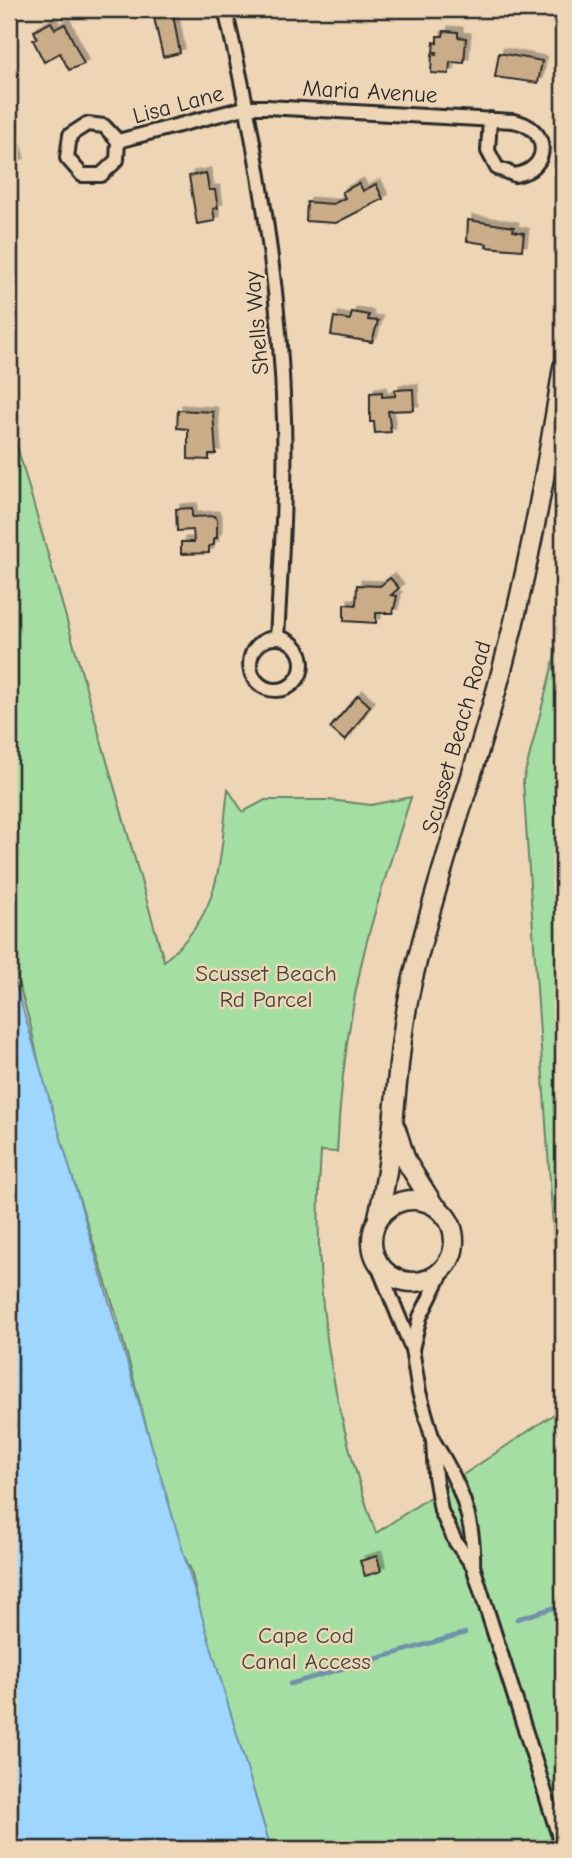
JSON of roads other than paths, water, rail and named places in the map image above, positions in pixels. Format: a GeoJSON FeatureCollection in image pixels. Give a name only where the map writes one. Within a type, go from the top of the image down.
{"type":"FeatureCollection","features":[{"type":"Feature","properties":{"kind":"main road","name":"Scusset Beach Road"},"geometry":{"type":"LineString","coordinates":[[376,1261],[371,1239],[378,1217],[394,1118],[397,1071],[411,985],[505,658],[541,490],[563,367]]}},
{"type":"Feature","properties":{"kind":"main road","name":"Scusset Beach Road"},"geometry":{"type":"LineString","coordinates":[[394,1118],[406,1161],[433,1204],[450,1221],[454,1232],[452,1256],[445,1267]]}},
{"type":"Feature","properties":{"kind":"main road"},"geometry":{"type":"LineString","coordinates":[[378,1217],[397,1202],[421,1200],[433,1204]]}},
{"type":"Feature","properties":{"kind":"main road"},"geometry":{"type":"LineString","coordinates":[[376,1261],[396,1279],[409,1282],[423,1281],[445,1267]]}},
{"type":"Feature","properties":{"kind":"street","name":"Shells Way"},"geometry":{"type":"LineString","coordinates":[[225,9],[248,107],[271,252],[284,416],[285,491],[277,638]]}},
{"type":"Feature","properties":{"kind":"street","name":"Maria Avenue"},"geometry":{"type":"LineString","coordinates":[[248,107],[490,119],[525,123],[533,128],[542,144],[538,161],[532,169],[515,175],[497,168],[488,151],[490,119]]}},
{"type":"Feature","properties":{"kind":"street","name":"Lisa Lane"},"geometry":{"type":"LineString","coordinates":[[118,141],[248,107]]}},
{"type":"Feature","properties":{"kind":"street","name":"Lisa Lane"},"geometry":{"type":"LineString","coordinates":[[87,124],[104,126],[118,141],[117,160],[102,175],[82,175],[66,158],[70,135],[87,124]]}},
{"type":"Feature","properties":{"kind":"street"},"geometry":{"type":"LineString","coordinates":[[277,638],[293,644],[299,651],[303,668],[291,686],[273,690],[254,678],[251,659],[260,643],[277,638]]}},
{"type":"Feature","properties":{"kind":"street","name":"Scusset Beach Road"},"geometry":{"type":"LineString","coordinates":[[376,1261],[412,1349],[419,1392],[433,1440]]}},
{"type":"Feature","properties":{"kind":"street","name":"Scusset Beach Road"},"geometry":{"type":"LineString","coordinates":[[412,1349],[420,1317],[445,1267]]}},
{"type":"Feature","properties":{"kind":"street"},"geometry":{"type":"LineString","coordinates":[[433,1440],[441,1511],[455,1541],[473,1566]]}},
{"type":"Feature","properties":{"kind":"street"},"geometry":{"type":"LineString","coordinates":[[433,1440],[465,1498],[472,1536],[473,1566],[563,1849]]}},
{"type":"Feature","properties":{"kind":"water"},"geometry":{"type":"Polygon","coordinates":[[[9,962],[248,1772],[271,1849],[9,1849],[9,962]]]}},
{"type":"Feature","properties":{"kind":"waterway"},"geometry":{"type":"LineString","coordinates":[[517,1619],[563,1605]]}},
{"type":"Feature","properties":{"kind":"waterway"},"geometry":{"type":"LineString","coordinates":[[290,1684],[465,1633]]}},
{"type":"Feature","properties":{"kind":"park label","name":"Scusset Beach Rd Parcel"},"geometry":{"type":"Point","coordinates":[266,986]}},
{"type":"Feature","properties":{"kind":"park label","name":"Cape Cod Canal Access"},"geometry":{"type":"Point","coordinates":[306,1648]}}]}
